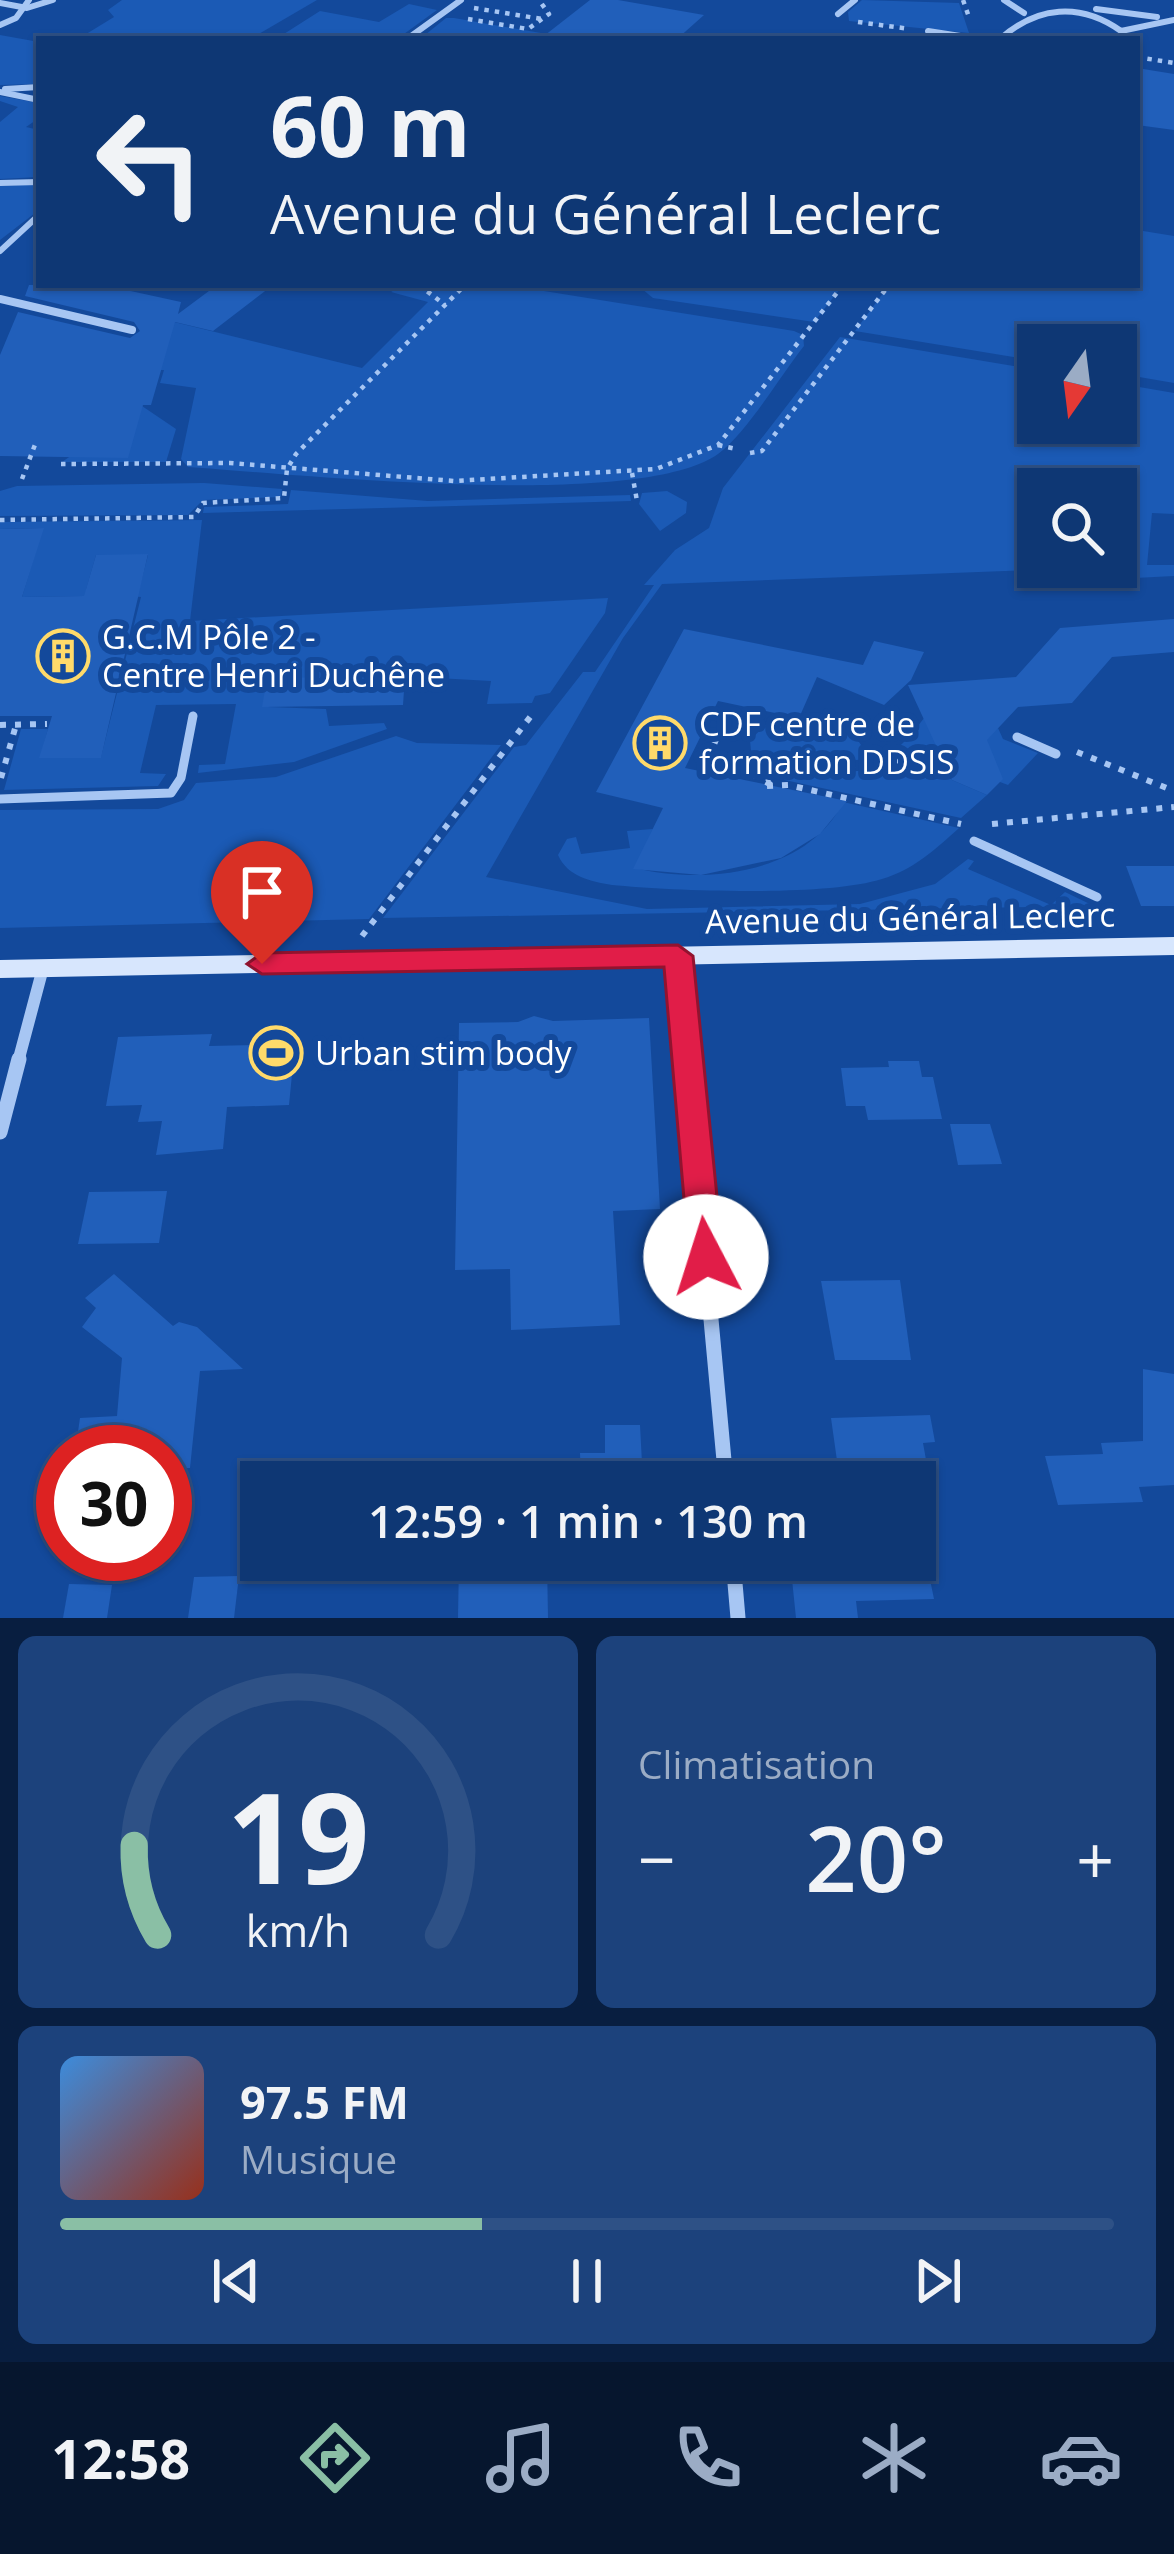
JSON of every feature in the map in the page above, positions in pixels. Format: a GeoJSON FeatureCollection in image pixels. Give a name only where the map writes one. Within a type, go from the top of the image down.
{"type":"FeatureCollection","features":[{"type":"Feature","properties":{"kind":"main road","name":"Avenue du Général Leclerc"},"geometry":{"type":"LineString","coordinates":[[0,969],[1174,946]]}},
{"type":"Feature","properties":{"kind":"main road"},"geometry":{"type":"LineString","coordinates":[[0,956],[43,968]]}},
{"type":"Feature","properties":{"kind":"street"},"geometry":{"type":"LineString","coordinates":[[678,956],[724,1461]]}},
{"type":"Feature","properties":{"kind":"street"},"geometry":{"type":"LineString","coordinates":[[0,1132],[43,968]]}},
{"type":"Feature","properties":{"kind":"street"},"geometry":{"type":"LineString","coordinates":[[735,1581],[738,1618]]}},
{"type":"Feature","properties":{"kind":"lane"},"geometry":{"type":"LineString","coordinates":[[0,3],[53,0]]}},
{"type":"Feature","properties":{"kind":"lane"},"geometry":{"type":"LineString","coordinates":[[840,18],[854,0]]}},
{"type":"Feature","properties":{"kind":"lane"},"geometry":{"type":"LineString","coordinates":[[1004,0],[1024,13]]}},
{"type":"Feature","properties":{"kind":"lane"},"geometry":{"type":"LineString","coordinates":[[411,36],[458,2]]}},
{"type":"Feature","properties":{"kind":"lane"},"geometry":{"type":"LineString","coordinates":[[1061,3],[1174,20]]}},
{"type":"Feature","properties":{"kind":"lane"},"geometry":{"type":"LineString","coordinates":[[1003,36],[1024,13],[1042,6],[1084,3],[1121,31]]}},
{"type":"Feature","properties":{"kind":"lane"},"geometry":{"type":"LineString","coordinates":[[0,25],[28,4]]}},
{"type":"Feature","properties":{"kind":"lane"},"geometry":{"type":"LineString","coordinates":[[1117,36],[1121,31],[1174,20]]}},
{"type":"Feature","properties":{"kind":"lane"},"geometry":{"type":"LineString","coordinates":[[928,31],[960,36]]}},
{"type":"Feature","properties":{"kind":"lane"},"geometry":{"type":"LineString","coordinates":[[0,91],[36,86]]}},
{"type":"Feature","properties":{"kind":"lane"},"geometry":{"type":"LineString","coordinates":[[0,91],[36,99]]}},
{"type":"Feature","properties":{"kind":"lane"},"geometry":{"type":"LineString","coordinates":[[0,183],[36,182]]}},
{"type":"Feature","properties":{"kind":"lane"},"geometry":{"type":"LineString","coordinates":[[0,251],[36,218]]}},
{"type":"Feature","properties":{"kind":"lane"},"geometry":{"type":"LineString","coordinates":[[0,299],[132,330]]}},
{"type":"Feature","properties":{"kind":"lane"},"geometry":{"type":"LineString","coordinates":[[0,799],[171,794],[181,778],[193,716]]}},
{"type":"Feature","properties":{"kind":"lane"},"geometry":{"type":"LineString","coordinates":[[1017,736],[1060,750]]}},
{"type":"Feature","properties":{"kind":"lane"},"geometry":{"type":"LineString","coordinates":[[974,841],[1097,897]]}},
{"type":"Feature","properties":{"kind":"path"},"geometry":{"type":"LineString","coordinates":[[441,15],[528,29],[549,14],[539,0]]}},
{"type":"Feature","properties":{"kind":"path"},"geometry":{"type":"LineString","coordinates":[[458,2],[542,19]]}},
{"type":"Feature","properties":{"kind":"path"},"geometry":{"type":"LineString","coordinates":[[840,18],[928,31]]}},
{"type":"Feature","properties":{"kind":"path"},"geometry":{"type":"LineString","coordinates":[[1140,57],[1174,63]]}},
{"type":"Feature","properties":{"kind":"path"},"geometry":{"type":"LineString","coordinates":[[423,288],[445,305]]}},
{"type":"Feature","properties":{"kind":"path"},"geometry":{"type":"LineString","coordinates":[[0,520],[194,517],[203,503],[284,498],[287,469],[347,398],[462,288]]}},
{"type":"Feature","properties":{"kind":"path"},"geometry":{"type":"LineString","coordinates":[[61,464],[287,469],[454,481],[667,466],[718,445],[841,288]]}},
{"type":"Feature","properties":{"kind":"path"},"geometry":{"type":"LineString","coordinates":[[750,453],[761,451],[888,288]]}},
{"type":"Feature","properties":{"kind":"path"},"geometry":{"type":"LineString","coordinates":[[22,479],[36,442]]}},
{"type":"Feature","properties":{"kind":"path"},"geometry":{"type":"LineString","coordinates":[[718,445],[736,449]]}},
{"type":"Feature","properties":{"kind":"path"},"geometry":{"type":"LineString","coordinates":[[632,472],[637,501]]}},
{"type":"Feature","properties":{"kind":"path"},"geometry":{"type":"LineString","coordinates":[[728,710],[706,764],[771,779]]}},
{"type":"Feature","properties":{"kind":"path"},"geometry":{"type":"LineString","coordinates":[[341,962],[534,712]]}},
{"type":"Feature","properties":{"kind":"path"},"geometry":{"type":"LineString","coordinates":[[0,724],[47,724]]}},
{"type":"Feature","properties":{"kind":"path"},"geometry":{"type":"LineString","coordinates":[[0,782],[16,724]]}},
{"type":"Feature","properties":{"kind":"path"},"geometry":{"type":"LineString","coordinates":[[1060,750],[1174,791]]}},
{"type":"Feature","properties":{"kind":"path"},"geometry":{"type":"LineString","coordinates":[[941,757],[774,773],[767,786],[788,785],[965,825],[1174,807]]}},
{"type":"Feature","properties":{"kind":"shaded area"},"geometry":{"type":"Polygon","coordinates":[[[122,0],[317,0],[255,36],[83,36],[114,17],[108,10],[122,0]]]}},
{"type":"Feature","properties":{"kind":"shaded area"},"geometry":{"type":"Polygon","coordinates":[[[862,0],[959,3],[969,33],[849,21],[848,12],[862,0]]]}},
{"type":"Feature","properties":{"kind":"shaded area"},"geometry":{"type":"Polygon","coordinates":[[[409,4],[437,10],[401,36],[281,36],[320,11],[379,22],[409,4]]]}},
{"type":"Feature","properties":{"kind":"shaded area"},"geometry":{"type":"Polygon","coordinates":[[[446,18],[541,33],[536,36],[424,36],[446,18]]]}},
{"type":"Feature","properties":{"kind":"shaded area"},"geometry":{"type":"Polygon","coordinates":[[[0,35],[36,41],[36,84],[0,85],[0,35]]]}},
{"type":"Feature","properties":{"kind":"shaded area"},"geometry":{"type":"Polygon","coordinates":[[[0,96],[36,102],[36,120],[26,127],[36,129],[36,177],[0,179],[0,122],[18,107],[0,101],[0,96]]]}},
{"type":"Feature","properties":{"kind":"shaded area"},"geometry":{"type":"Polygon","coordinates":[[[36,184],[36,212],[0,240],[0,186],[36,184]]]}},
{"type":"Feature","properties":{"kind":"shaded area"},"geometry":{"type":"Polygon","coordinates":[[[1140,230],[1174,236],[1174,383],[1137,377],[1137,324],[1017,324],[1017,358],[855,331],[887,288],[1140,288],[1140,230]]]}},
{"type":"Feature","properties":{"kind":"shaded area"},"geometry":{"type":"Polygon","coordinates":[[[397,288],[526,288],[794,331],[803,335],[804,346],[729,445],[677,471],[616,481],[463,485],[188,467],[181,459],[196,388],[160,383],[164,370],[153,370],[166,320],[362,368],[428,302],[391,292],[397,288]]]}},
{"type":"Feature","properties":{"kind":"shaded area"},"geometry":{"type":"Polygon","coordinates":[[[841,288],[814,322],[653,298],[642,289],[841,288]]]}},
{"type":"Feature","properties":{"kind":"shaded area"},"geometry":{"type":"Polygon","coordinates":[[[840,337],[1017,366],[1017,444],[1137,444],[1137,387],[1174,393],[1174,514],[1152,513],[1147,565],[1174,565],[1174,576],[1137,578],[1137,468],[1017,468],[1017,571],[662,584],[623,638],[486,877],[647,909],[860,904],[935,884],[968,859],[974,861],[968,869],[1051,905],[1065,892],[1094,906],[383,918],[514,747],[526,745],[583,672],[595,672],[654,585],[644,585],[675,550],[709,528],[723,488],[840,337]]]}},
{"type":"Feature","properties":{"kind":"shaded area"},"geometry":{"type":"Polygon","coordinates":[[[142,406],[176,429],[166,462],[62,462],[142,406]]]}},
{"type":"Feature","properties":{"kind":"shaded area"},"geometry":{"type":"Polygon","coordinates":[[[204,483],[282,489],[281,497],[203,500],[188,515],[0,516],[0,491],[17,486],[204,483]]]}},
{"type":"Feature","properties":{"kind":"shaded area"},"geometry":{"type":"Polygon","coordinates":[[[291,490],[428,501],[630,495],[631,501],[203,513],[204,507],[288,504],[291,490]]]}},
{"type":"Feature","properties":{"kind":"shaded area"},"geometry":{"type":"Polygon","coordinates":[[[667,491],[687,502],[686,513],[660,531],[639,504],[642,493],[667,491]]]}},
{"type":"Feature","properties":{"kind":"shaded area"},"geometry":{"type":"Polygon","coordinates":[[[202,520],[190,621],[608,598],[605,613],[550,693],[535,696],[532,703],[487,704],[491,681],[401,676],[348,682],[349,670],[325,670],[323,683],[268,707],[326,709],[329,726],[384,723],[387,729],[294,762],[198,773],[199,765],[225,764],[236,704],[156,705],[140,773],[166,774],[158,786],[4,790],[21,729],[48,729],[40,758],[101,757],[141,597],[129,596],[139,590],[148,555],[96,555],[86,590],[93,596],[22,597],[43,528],[0,529],[0,522],[202,520]]]}},
{"type":"Feature","properties":{"kind":"shaded area"},"geometry":{"type":"Polygon","coordinates":[[[777,714],[853,733],[863,748],[884,752],[899,746],[925,717],[939,751],[764,770],[752,763],[750,740],[777,714]]]}},
{"type":"Feature","properties":{"kind":"shaded area"},"geometry":{"type":"Polygon","coordinates":[[[998,728],[1003,739],[1038,753],[1008,785],[1000,782],[985,737],[998,728]]]}},
{"type":"Feature","properties":{"kind":"shaded area"},"geometry":{"type":"Polygon","coordinates":[[[396,736],[417,743],[501,745],[369,919],[0,928],[0,810],[158,809],[184,800],[196,783],[276,777],[396,736]]]}},
{"type":"Feature","properties":{"kind":"shaded area"},"geometry":{"type":"Polygon","coordinates":[[[944,762],[952,780],[987,795],[961,818],[780,779],[944,762]]]}},
{"type":"Feature","properties":{"kind":"shaded area"},"geometry":{"type":"Polygon","coordinates":[[[843,802],[959,828],[924,858],[893,875],[825,888],[710,890],[612,885],[574,873],[558,855],[567,839],[576,837],[581,854],[630,848],[627,831],[653,829],[635,868],[722,874],[780,859],[805,845],[827,826],[843,802]]]}},
{"type":"Feature","properties":{"kind":"building"},"geometry":{"type":"Polygon","coordinates":[[[590,0],[618,0],[704,15],[680,36],[544,36],[590,0]]]}},
{"type":"Feature","properties":{"kind":"building"},"geometry":{"type":"Polygon","coordinates":[[[1140,68],[1174,74],[1174,130],[1140,125],[1140,68]]]}},
{"type":"Feature","properties":{"kind":"building"},"geometry":{"type":"Polygon","coordinates":[[[29,285],[117,288],[181,302],[178,314],[213,288],[269,288],[213,331],[175,322],[151,405],[143,405],[128,458],[0,456],[0,355],[18,312],[130,338],[140,331],[134,322],[25,296],[29,285]]]}},
{"type":"Feature","properties":{"kind":"building","name":"G.C.M Pôle 2 - Centre Henri Duchêne"},"geometry":{"type":"Polygon","coordinates":[[[44,528],[22,597],[84,596],[96,555],[148,554],[101,758],[39,758],[52,716],[0,716],[0,529],[44,528]]]}},
{"type":"Feature","properties":{"kind":"building"},"geometry":{"type":"Polygon","coordinates":[[[1174,619],[1174,652],[1112,657],[1072,703],[1018,707],[987,740],[1003,779],[987,795],[952,780],[908,685],[1016,677],[1060,628],[1174,619]]]}},
{"type":"Feature","properties":{"kind":"building","name":"CDF centre de formation DDSIS"},"geometry":{"type":"Polygon","coordinates":[[[684,629],[863,665],[874,641],[924,652],[911,680],[884,705],[817,677],[799,718],[718,701],[685,768],[847,801],[820,834],[781,858],[701,875],[633,869],[663,808],[596,792],[684,629]]]}},
{"type":"Feature","properties":{"kind":"building"},"geometry":{"type":"Polygon","coordinates":[[[405,676],[403,705],[262,707],[267,678],[405,676]]]}},
{"type":"Feature","properties":{"kind":"building"},"geometry":{"type":"Polygon","coordinates":[[[1126,866],[1174,866],[1174,906],[1141,906],[1126,866]]]}},
{"type":"Feature","properties":{"kind":"building"},"geometry":{"type":"Polygon","coordinates":[[[534,1016],[553,1021],[649,1018],[660,1209],[613,1211],[620,1325],[511,1330],[510,1269],[455,1270],[459,1023],[518,1022],[534,1016]]]}},
{"type":"Feature","properties":{"kind":"building"},"geometry":{"type":"Polygon","coordinates":[[[212,1034],[209,1046],[295,1044],[289,1105],[227,1107],[223,1149],[156,1155],[162,1121],[138,1122],[142,1105],[106,1106],[118,1037],[212,1034]]]}},
{"type":"Feature","properties":{"kind":"building"},"geometry":{"type":"Polygon","coordinates":[[[888,1061],[919,1061],[922,1077],[933,1077],[942,1119],[868,1120],[865,1106],[846,1106],[841,1068],[889,1067],[888,1061]]]}},
{"type":"Feature","properties":{"kind":"building"},"geometry":{"type":"Polygon","coordinates":[[[950,1124],[990,1124],[1002,1164],[958,1165],[950,1124]]]}},
{"type":"Feature","properties":{"kind":"building"},"geometry":{"type":"Polygon","coordinates":[[[167,1191],[159,1243],[78,1244],[89,1192],[167,1191]]]}},
{"type":"Feature","properties":{"kind":"building"},"geometry":{"type":"Polygon","coordinates":[[[114,1274],[173,1326],[179,1322],[197,1327],[243,1369],[200,1371],[192,1449],[192,1425],[79,1425],[80,1418],[117,1416],[122,1358],[82,1327],[96,1308],[85,1298],[114,1274]]]}},
{"type":"Feature","properties":{"kind":"building"},"geometry":{"type":"Polygon","coordinates":[[[900,1280],[911,1360],[835,1360],[821,1281],[900,1280]]]}},
{"type":"Feature","properties":{"kind":"building"},"geometry":{"type":"Polygon","coordinates":[[[1143,1369],[1174,1374],[1174,1485],[1139,1487],[1143,1502],[1058,1505],[1045,1456],[1103,1454],[1101,1443],[1143,1441],[1143,1369]]]}},
{"type":"Feature","properties":{"kind":"building"},"geometry":{"type":"Polygon","coordinates":[[[930,1415],[935,1442],[923,1443],[926,1461],[837,1461],[831,1418],[930,1415]]]}},
{"type":"Feature","properties":{"kind":"building"},"geometry":{"type":"Polygon","coordinates":[[[605,1425],[640,1425],[642,1461],[580,1461],[580,1453],[605,1453],[605,1425]]]}},
{"type":"Feature","properties":{"kind":"building"},"geometry":{"type":"Polygon","coordinates":[[[239,1576],[234,1618],[188,1618],[194,1577],[239,1576]]]}},
{"type":"Feature","properties":{"kind":"building"},"geometry":{"type":"Polygon","coordinates":[[[459,1581],[547,1581],[548,1618],[458,1618],[459,1581]]]}},
{"type":"Feature","properties":{"kind":"building"},"geometry":{"type":"Polygon","coordinates":[[[792,1581],[930,1581],[934,1599],[856,1601],[858,1618],[796,1618],[792,1581]]]}},
{"type":"Feature","properties":{"kind":"building"},"geometry":{"type":"Polygon","coordinates":[[[69,1584],[112,1585],[107,1618],[63,1618],[69,1584]]]}},
{"type":"Feature","properties":{"kind":"place","name":"G.C.M Pôle 2 - Centre Henri Duchêne"},"geometry":{"type":"Point","coordinates":[63,656]}},
{"type":"Feature","properties":{"kind":"place","name":"CDF centre de formation DDSIS"},"geometry":{"type":"Point","coordinates":[660,743]}},
{"type":"Feature","properties":{"kind":"place","name":"Urban stim body"},"geometry":{"type":"Point","coordinates":[276,1053]}},
{"type":"Feature","properties":{"kind":"route"},"geometry":{"type":"LineString","coordinates":[[262,964],[678,956],[706,1257]]}}]}
